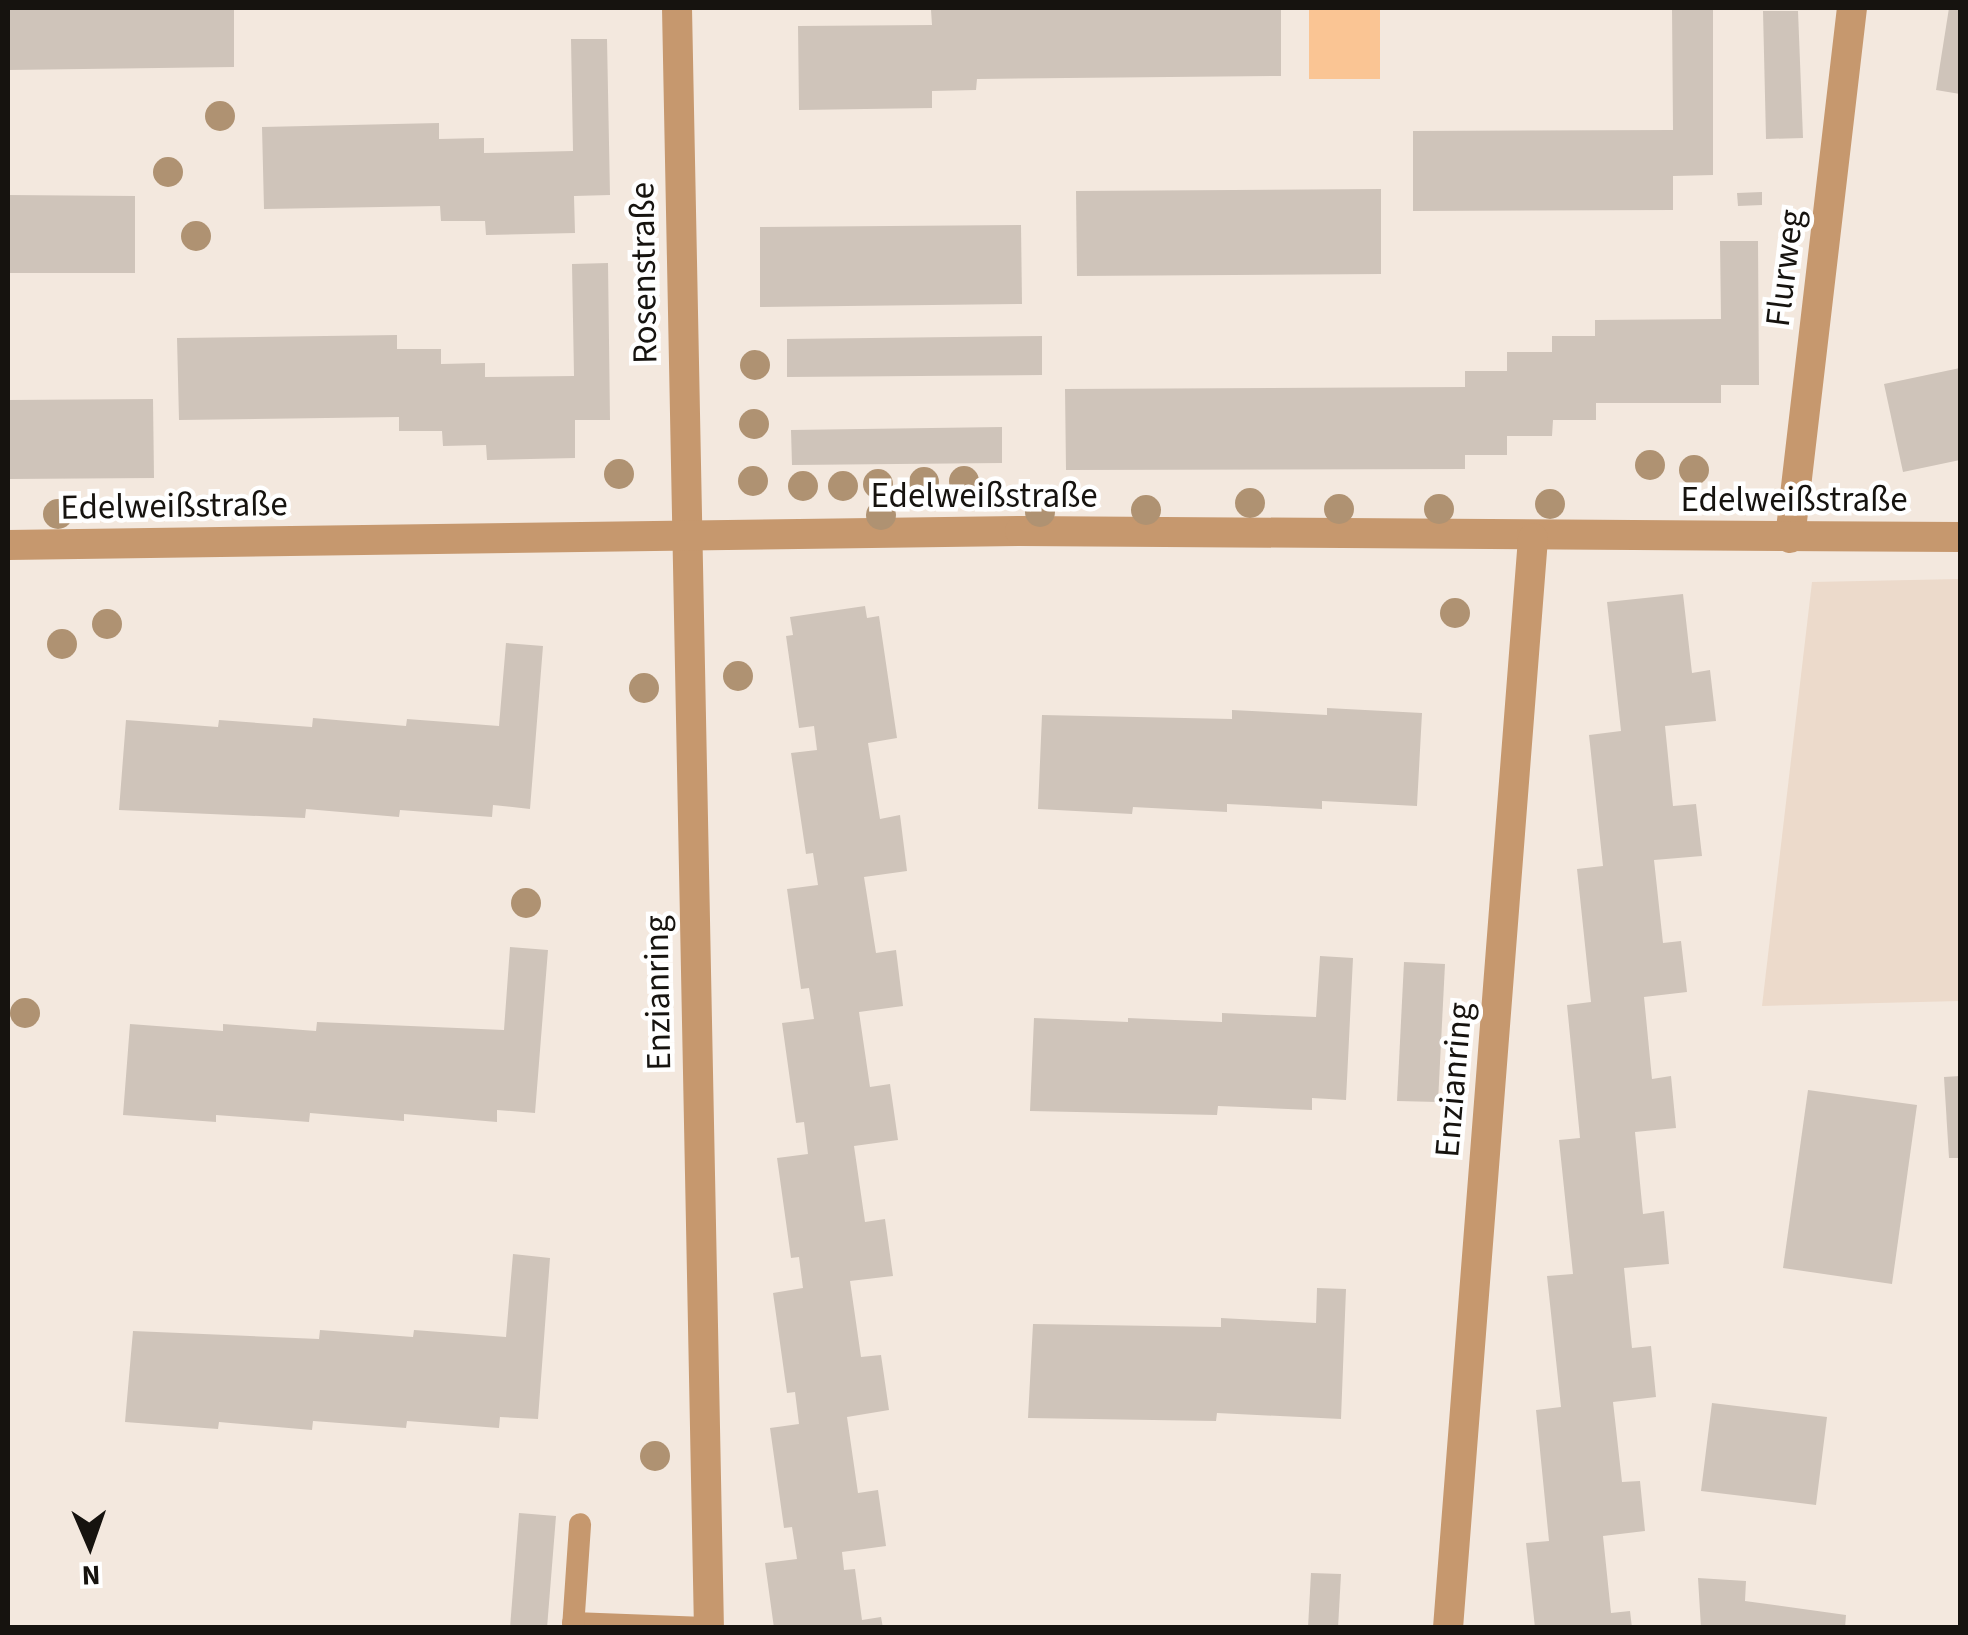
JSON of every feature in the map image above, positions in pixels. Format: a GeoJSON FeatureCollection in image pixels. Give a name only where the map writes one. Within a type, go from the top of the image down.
{"type":"FeatureCollection","features":[{"type":"Feature","properties":{"kind":"street","name":"Rosenstraße"},"geometry":{"type":"LineString","coordinates":[[677,8],[686,537]]}},
{"type":"Feature","properties":{"kind":"street","name":"Flurweg"},"geometry":{"type":"LineString","coordinates":[[1790,538],[1852,8]]}},
{"type":"Feature","properties":{"kind":"street","name":"Edelweißstraße"},"geometry":{"type":"LineString","coordinates":[[8,545],[1020,531],[1534,538],[1960,538]]}},
{"type":"Feature","properties":{"kind":"street","name":"Enzianring"},"geometry":{"type":"LineString","coordinates":[[686,537],[707,1628]]}},
{"type":"Feature","properties":{"kind":"street","name":"Enzianring"},"geometry":{"type":"LineString","coordinates":[[1448,1628],[1534,538]]}},
{"type":"Feature","properties":{"kind":"lane"},"geometry":{"type":"LineString","coordinates":[[580,1524],[573,1625],[707,1628]]}},
{"type":"Feature","properties":{"kind":"shaded area"},"geometry":{"type":"Polygon","coordinates":[[[1309,8],[1380,8],[1380,79],[1309,79],[1309,8]]]}},
{"type":"Feature","properties":{"kind":"shaded area"},"geometry":{"type":"Polygon","coordinates":[[[1960,579],[1960,1001],[1762,1006],[1812,582],[1960,579]]]}},
{"type":"Feature","properties":{"kind":"building"},"geometry":{"type":"Polygon","coordinates":[[[8,8],[234,8],[234,67],[8,70],[8,8]]]}},
{"type":"Feature","properties":{"kind":"building"},"geometry":{"type":"Polygon","coordinates":[[[1281,8],[1281,76],[977,79],[976,90],[932,91],[932,108],[799,110],[798,26],[932,25],[931,10],[1281,8]]]}},
{"type":"Feature","properties":{"kind":"building"},"geometry":{"type":"Polygon","coordinates":[[[1672,8],[1713,8],[1713,175],[1673,176],[1673,210],[1413,211],[1413,131],[1673,130],[1672,8]]]}},
{"type":"Feature","properties":{"kind":"building"},"geometry":{"type":"Polygon","coordinates":[[[1949,8],[1960,8],[1960,94],[1936,90],[1949,8]]]}},
{"type":"Feature","properties":{"kind":"building"},"geometry":{"type":"Polygon","coordinates":[[[1763,11],[1798,11],[1803,138],[1766,139],[1763,11]]]}},
{"type":"Feature","properties":{"kind":"building"},"geometry":{"type":"Polygon","coordinates":[[[571,39],[607,39],[610,195],[574,196],[575,233],[486,235],[485,221],[441,221],[440,206],[264,209],[262,127],[439,123],[439,139],[484,138],[484,153],[573,151],[571,39]]]}},
{"type":"Feature","properties":{"kind":"building"},"geometry":{"type":"Polygon","coordinates":[[[1381,189],[1381,274],[1077,276],[1076,191],[1381,189]]]}},
{"type":"Feature","properties":{"kind":"building"},"geometry":{"type":"Polygon","coordinates":[[[1762,192],[1762,205],[1738,206],[1737,193],[1762,192]]]}},
{"type":"Feature","properties":{"kind":"building"},"geometry":{"type":"Polygon","coordinates":[[[8,195],[135,196],[135,273],[8,273],[8,195]]]}},
{"type":"Feature","properties":{"kind":"building"},"geometry":{"type":"Polygon","coordinates":[[[1021,225],[1022,304],[760,307],[760,227],[1021,225]]]}},
{"type":"Feature","properties":{"kind":"building"},"geometry":{"type":"Polygon","coordinates":[[[1720,241],[1758,241],[1759,385],[1721,385],[1721,403],[1596,403],[1596,420],[1553,420],[1552,436],[1507,436],[1507,455],[1465,455],[1465,469],[1066,470],[1065,389],[1465,387],[1465,371],[1507,371],[1507,352],[1552,352],[1552,336],[1595,336],[1595,320],[1721,319],[1720,241]]]}},
{"type":"Feature","properties":{"kind":"building"},"geometry":{"type":"Polygon","coordinates":[[[608,263],[610,420],[575,420],[575,458],[487,460],[486,445],[443,446],[442,431],[399,431],[399,417],[179,420],[177,338],[397,335],[397,349],[441,349],[441,364],[485,363],[485,377],[574,376],[572,264],[608,263]]]}},
{"type":"Feature","properties":{"kind":"building"},"geometry":{"type":"Polygon","coordinates":[[[1042,336],[1042,375],[787,377],[787,339],[1042,336]]]}},
{"type":"Feature","properties":{"kind":"building"},"geometry":{"type":"Polygon","coordinates":[[[1960,368],[1960,460],[1903,472],[1884,384],[1960,368]]]}},
{"type":"Feature","properties":{"kind":"building"},"geometry":{"type":"Polygon","coordinates":[[[153,399],[154,478],[8,479],[8,400],[153,399]]]}},
{"type":"Feature","properties":{"kind":"building"},"geometry":{"type":"Polygon","coordinates":[[[1002,427],[1002,463],[792,465],[791,430],[1002,427]]]}},
{"type":"Feature","properties":{"kind":"building"},"geometry":{"type":"Polygon","coordinates":[[[1683,594],[1692,673],[1710,670],[1716,721],[1665,726],[1673,806],[1696,804],[1702,856],[1654,860],[1663,943],[1681,941],[1687,992],[1644,997],[1652,1079],[1671,1076],[1676,1128],[1635,1132],[1643,1214],[1664,1211],[1669,1264],[1624,1268],[1632,1348],[1651,1346],[1656,1397],[1613,1402],[1622,1482],[1640,1481],[1645,1531],[1603,1536],[1611,1613],[1630,1611],[1632,1628],[1535,1628],[1526,1543],[1549,1541],[1536,1410],[1561,1407],[1547,1276],[1573,1274],[1559,1140],[1580,1138],[1567,1005],[1591,1002],[1577,869],[1603,866],[1589,735],[1621,731],[1607,602],[1683,594]]]}},
{"type":"Feature","properties":{"kind":"building"},"geometry":{"type":"Polygon","coordinates":[[[865,606],[867,618],[879,616],[897,738],[868,743],[880,819],[900,815],[907,871],[864,877],[876,953],[896,950],[903,1006],[859,1012],[870,1087],[890,1084],[898,1140],[854,1146],[865,1222],[885,1219],[893,1276],[850,1281],[861,1357],[881,1355],[889,1410],[847,1417],[858,1493],[878,1490],[886,1546],[842,1552],[844,1570],[855,1569],[862,1620],[881,1617],[883,1628],[774,1628],[765,1563],[797,1559],[792,1527],[784,1528],[770,1428],[799,1424],[795,1392],[787,1393],[773,1293],[803,1288],[799,1257],[791,1258],[777,1158],[808,1154],[804,1122],[796,1123],[782,1023],[814,1019],[809,988],[801,989],[787,889],[818,885],[813,853],[806,854],[791,753],[817,750],[814,726],[799,728],[786,636],[793,635],[790,617],[865,606]]]}},
{"type":"Feature","properties":{"kind":"building"},"geometry":{"type":"Polygon","coordinates":[[[506,643],[543,646],[530,809],[493,805],[492,817],[400,810],[399,817],[306,809],[305,818],[119,810],[126,720],[218,727],[219,720],[312,727],[313,718],[406,726],[407,719],[499,726],[506,643]]]}},
{"type":"Feature","properties":{"kind":"building"},"geometry":{"type":"Polygon","coordinates":[[[1327,708],[1422,713],[1417,806],[1322,801],[1322,809],[1227,804],[1227,812],[1133,807],[1132,814],[1038,809],[1042,715],[1232,719],[1232,710],[1327,715],[1327,708]]]}},
{"type":"Feature","properties":{"kind":"building"},"geometry":{"type":"Polygon","coordinates":[[[510,947],[548,950],[535,1113],[497,1110],[497,1122],[404,1114],[404,1121],[310,1113],[309,1122],[216,1115],[216,1122],[123,1115],[130,1024],[223,1031],[223,1024],[316,1031],[317,1022],[504,1030],[510,947]]]}},
{"type":"Feature","properties":{"kind":"building"},"geometry":{"type":"Polygon","coordinates":[[[1320,956],[1353,958],[1346,1100],[1312,1098],[1312,1110],[1218,1106],[1217,1115],[1030,1111],[1034,1018],[1222,1022],[1222,1013],[1316,1017],[1320,956]]]}},
{"type":"Feature","properties":{"kind":"building"},"geometry":{"type":"Polygon","coordinates":[[[1404,962],[1445,964],[1438,1102],[1397,1101],[1404,962]]]}},
{"type":"Feature","properties":{"kind":"building"},"geometry":{"type":"Polygon","coordinates":[[[1960,1076],[1960,1158],[1949,1158],[1944,1077],[1960,1076]]]}},
{"type":"Feature","properties":{"kind":"building"},"geometry":{"type":"Polygon","coordinates":[[[1808,1090],[1917,1105],[1892,1284],[1783,1268],[1808,1090]]]}},
{"type":"Feature","properties":{"kind":"building"},"geometry":{"type":"Polygon","coordinates":[[[513,1254],[550,1258],[538,1419],[500,1417],[499,1428],[407,1421],[406,1428],[313,1421],[312,1430],[219,1422],[218,1429],[125,1422],[133,1331],[319,1339],[320,1330],[413,1337],[414,1330],[506,1337],[513,1254]]]}},
{"type":"Feature","properties":{"kind":"building"},"geometry":{"type":"Polygon","coordinates":[[[1317,1288],[1346,1289],[1341,1419],[1217,1413],[1216,1421],[1028,1418],[1033,1324],[1221,1327],[1221,1318],[1316,1323],[1317,1288]]]}},
{"type":"Feature","properties":{"kind":"building"},"geometry":{"type":"Polygon","coordinates":[[[1712,1403],[1827,1417],[1816,1505],[1701,1491],[1712,1403]]]}},
{"type":"Feature","properties":{"kind":"building"},"geometry":{"type":"Polygon","coordinates":[[[519,1513],[556,1516],[547,1628],[510,1628],[519,1513]]]}},
{"type":"Feature","properties":{"kind":"building"},"geometry":{"type":"Polygon","coordinates":[[[1311,1573],[1341,1574],[1338,1628],[1308,1628],[1311,1573]]]}},
{"type":"Feature","properties":{"kind":"building"},"geometry":{"type":"Polygon","coordinates":[[[1698,1578],[1746,1581],[1745,1601],[1846,1615],[1845,1628],[1701,1628],[1698,1578]]]}}]}
